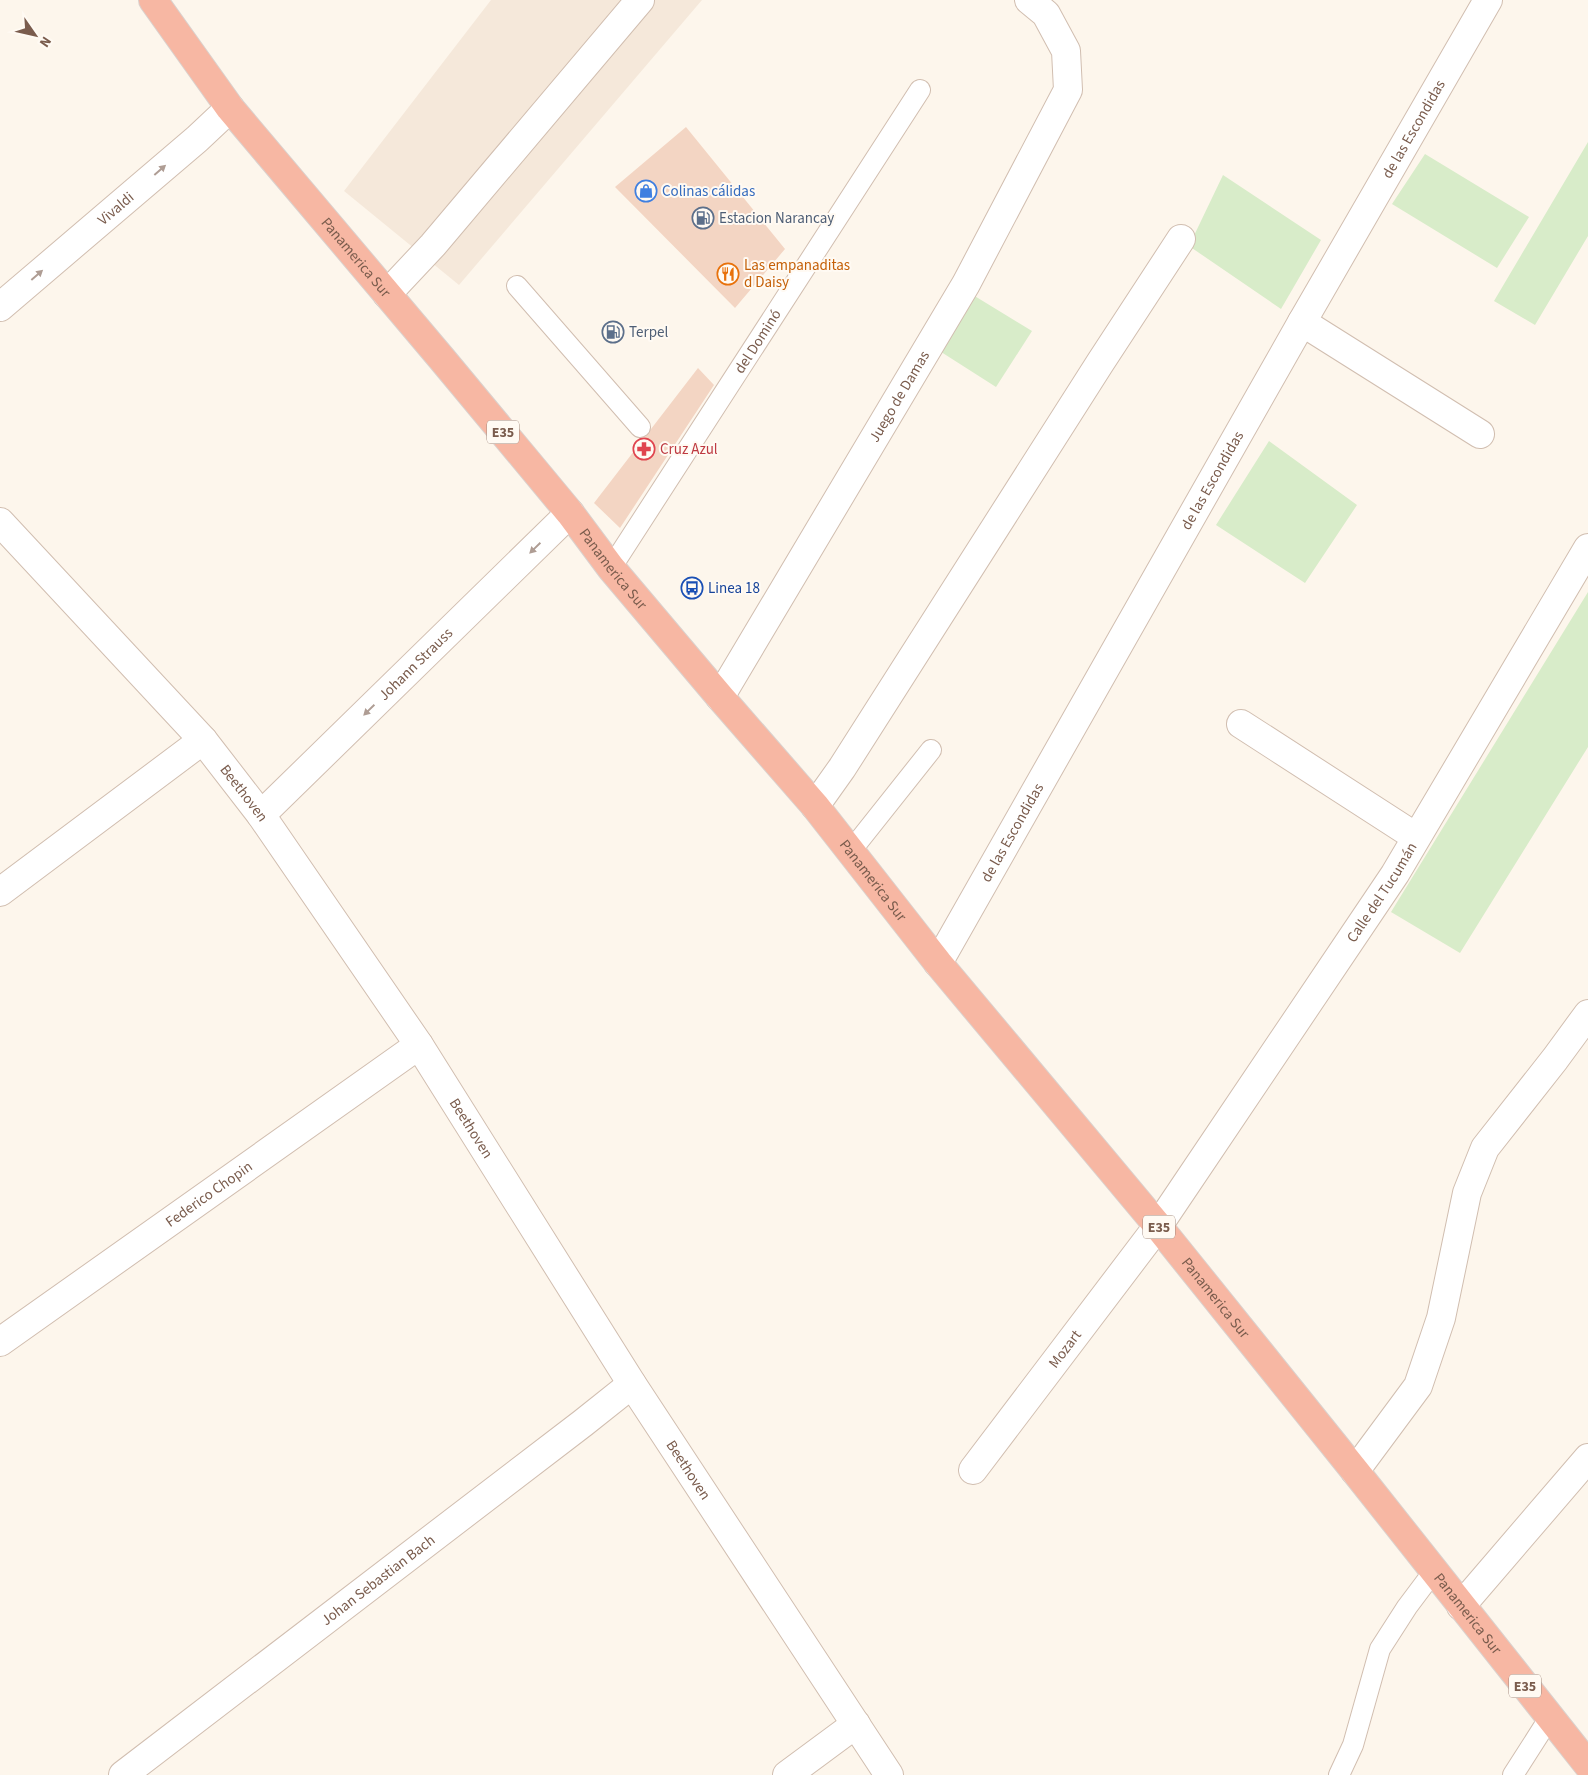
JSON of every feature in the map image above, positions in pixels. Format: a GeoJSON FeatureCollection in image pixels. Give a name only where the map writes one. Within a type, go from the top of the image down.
{"type":"FeatureCollection","features":[{"type":"Feature","properties":{"kind":"highway","name":"Panamerica Sur"},"geometry":{"type":"LineString","coordinates":[[160,3],[230,108],[570,514],[611,568],[814,806],[938,963],[1158,1226],[1355,1470],[1588,1765]]}},
{"type":"Feature","properties":{"kind":"street"},"geometry":{"type":"LineString","coordinates":[[387,294],[433,245],[640,0]]}},
{"type":"Feature","properties":{"kind":"street","name":"Juego de Damas"},"geometry":{"type":"LineString","coordinates":[[720,697],[966,284],[1068,90],[1066,52],[1046,14],[1029,0]]}},
{"type":"Feature","properties":{"kind":"street","name":"de las Escondidas"},"geometry":{"type":"LineString","coordinates":[[938,963],[1302,322],[1488,0]]}},
{"type":"Feature","properties":{"kind":"street","name":"Vivaldi"},"geometry":{"type":"LineString","coordinates":[[0,307],[230,108]]}},
{"type":"Feature","properties":{"kind":"street"},"geometry":{"type":"LineString","coordinates":[[814,806],[842,768],[1100,362],[1181,239]]}},
{"type":"Feature","properties":{"kind":"street"},"geometry":{"type":"LineString","coordinates":[[1302,322],[1480,434]]}},
{"type":"Feature","properties":{"kind":"street","name":"Johann Strauss"},"geometry":{"type":"LineString","coordinates":[[261,815],[570,514]]}},
{"type":"Feature","properties":{"kind":"street","name":"Beethoven"},"geometry":{"type":"LineString","coordinates":[[0,522],[203,740],[261,815],[419,1045],[632,1384],[889,1775]]}},
{"type":"Feature","properties":{"kind":"street","name":"Calle del Tucumán"},"geometry":{"type":"LineString","coordinates":[[1158,1226],[1395,874],[1588,548]]}},
{"type":"Feature","properties":{"kind":"street"},"geometry":{"type":"LineString","coordinates":[[1241,724],[1416,838]]}},
{"type":"Feature","properties":{"kind":"street"},"geometry":{"type":"LineString","coordinates":[[0,892],[203,740]]}},
{"type":"Feature","properties":{"kind":"street"},"geometry":{"type":"LineString","coordinates":[[1355,1470],[1418,1386],[1441,1318],[1467,1192],[1485,1148],[1588,1014]]}},
{"type":"Feature","properties":{"kind":"street","name":"Federico Chopin"},"geometry":{"type":"LineString","coordinates":[[0,1342],[419,1045]]}},
{"type":"Feature","properties":{"kind":"street","name":"Mozart"},"geometry":{"type":"LineString","coordinates":[[972,1470],[1158,1226]]}},
{"type":"Feature","properties":{"kind":"street","name":"Johan Sebastian Bach"},"geometry":{"type":"LineString","coordinates":[[123,1775],[632,1384]]}},
{"type":"Feature","properties":{"kind":"street"},"geometry":{"type":"LineString","coordinates":[[1462,1606],[1588,1458]]}},
{"type":"Feature","properties":{"kind":"street"},"geometry":{"type":"LineString","coordinates":[[787,1775],[856,1724]]}},
{"type":"Feature","properties":{"kind":"lane","name":"del Dominó"},"geometry":{"type":"LineString","coordinates":[[611,568],[920,90]]}},
{"type":"Feature","properties":{"kind":"lane"},"geometry":{"type":"LineString","coordinates":[[517,286],[640,427]]}},
{"type":"Feature","properties":{"kind":"lane"},"geometry":{"type":"LineString","coordinates":[[850,852],[931,750]]}},
{"type":"Feature","properties":{"kind":"lane"},"geometry":{"type":"LineString","coordinates":[[1339,1775],[1354,1745],[1380,1649],[1407,1607],[1434,1571]]}},
{"type":"Feature","properties":{"kind":"lane"},"geometry":{"type":"LineString","coordinates":[[1513,1775],[1550,1718]]}},
{"type":"Feature","properties":{"kind":"shaded area"},"geometry":{"type":"Polygon","coordinates":[[[491,0],[702,0],[459,285],[344,191],[491,0]]]}},
{"type":"Feature","properties":{"kind":"green space"},"geometry":{"type":"Polygon","coordinates":[[[1588,142],[1588,236],[1535,325],[1494,301],[1588,142]]]}},
{"type":"Feature","properties":{"kind":"green space"},"geometry":{"type":"Polygon","coordinates":[[[1425,154],[1529,217],[1497,268],[1392,204],[1425,154]]]}},
{"type":"Feature","properties":{"kind":"green space"},"geometry":{"type":"Polygon","coordinates":[[[1223,175],[1321,240],[1281,309],[1189,246],[1223,175]]]}},
{"type":"Feature","properties":{"kind":"green space"},"geometry":{"type":"Polygon","coordinates":[[[973,295],[1032,331],[996,387],[938,350],[973,295]]]}},
{"type":"Feature","properties":{"kind":"green space"},"geometry":{"type":"Polygon","coordinates":[[[1269,441],[1357,505],[1305,583],[1216,525],[1269,441]]]}},
{"type":"Feature","properties":{"kind":"green space"},"geometry":{"type":"Polygon","coordinates":[[[1588,592],[1588,747],[1460,953],[1391,912],[1588,592]]]}},
{"type":"Feature","properties":{"kind":"building","name":"Estacion Narancay"},"geometry":{"type":"Polygon","coordinates":[[[686,127],[785,249],[735,308],[615,187],[686,127]]]}},
{"type":"Feature","properties":{"kind":"building"},"geometry":{"type":"Polygon","coordinates":[[[698,368],[714,385],[620,528],[594,503],[698,368]]]}},
{"type":"Feature","properties":{"kind":"place","name":"Colinas cálidas"},"geometry":{"type":"Point","coordinates":[646,191]}},
{"type":"Feature","properties":{"kind":"place","name":"Estacion Narancay"},"geometry":{"type":"Point","coordinates":[703,218]}},
{"type":"Feature","properties":{"kind":"place","name":"Las empanaditas d Daisy"},"geometry":{"type":"Point","coordinates":[728,274]}},
{"type":"Feature","properties":{"kind":"place","name":"Terpel"},"geometry":{"type":"Point","coordinates":[613,332]}},
{"type":"Feature","properties":{"kind":"place","name":"Cruz Azul"},"geometry":{"type":"Point","coordinates":[644,449]}},
{"type":"Feature","properties":{"kind":"place","name":"Linea 18"},"geometry":{"type":"Point","coordinates":[692,588]}}]}
